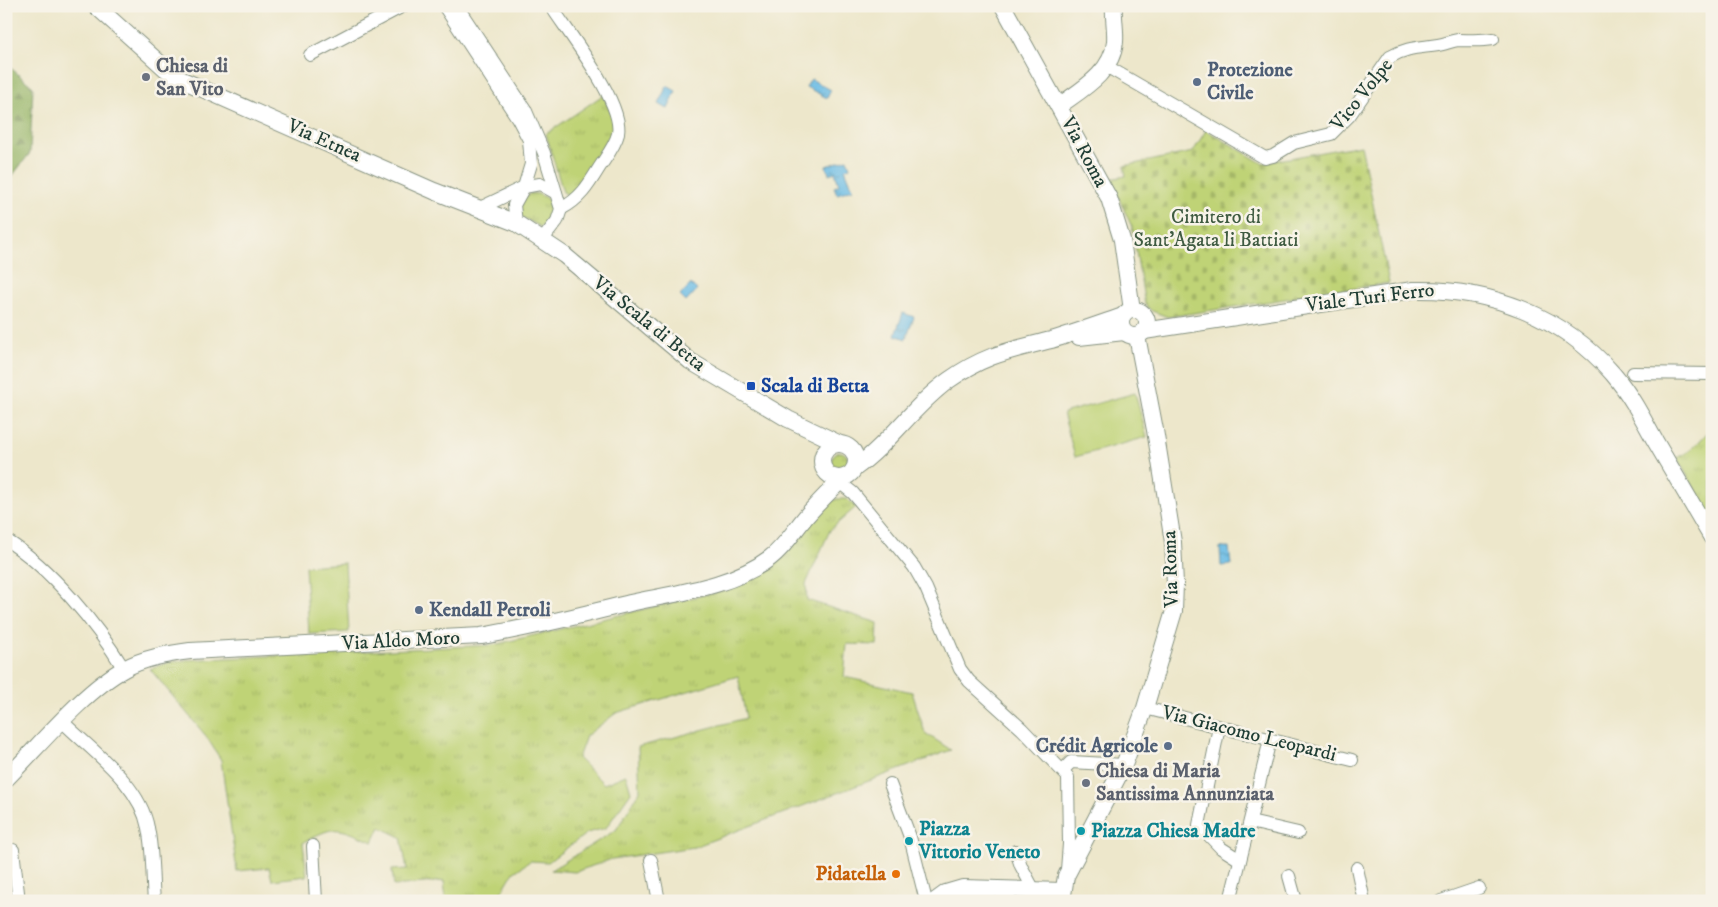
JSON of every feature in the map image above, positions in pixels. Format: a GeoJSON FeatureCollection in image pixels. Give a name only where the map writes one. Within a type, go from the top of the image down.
{"type":"FeatureCollection","features":[{"type":"Feature","properties":{"kind":"main road","name":"Via Etnea"},"geometry":{"type":"LineString","coordinates":[[96,6],[166,69],[180,79],[434,191],[516,222],[564,255]]}},
{"type":"Feature","properties":{"kind":"main road","name":"Via Roma"},"geometry":{"type":"LineString","coordinates":[[1003,6],[1100,181],[1115,215],[1122,240],[1134,323],[1160,453],[1173,542],[1174,611],[1169,633],[1124,765],[1064,888]]}},
{"type":"Feature","properties":{"kind":"main road"},"geometry":{"type":"LineString","coordinates":[[1059,106],[1093,81],[1106,66],[1115,42],[1114,6]]}},
{"type":"Feature","properties":{"kind":"main road","name":"Via Scala di Betta"},"geometry":{"type":"LineString","coordinates":[[564,255],[690,361],[788,419]]}},
{"type":"Feature","properties":{"kind":"main road","name":"Viale Turi Ferro"},"geometry":{"type":"LineString","coordinates":[[837,472],[873,455],[948,381],[975,363],[998,353],[1134,323],[1183,324],[1421,290],[1444,289],[1471,293],[1526,309],[1567,334],[1588,350],[1613,374],[1631,398],[1712,538]]}},
{"type":"Feature","properties":{"kind":"main road"},"geometry":{"type":"LineString","coordinates":[[788,419],[844,446],[856,457],[837,472],[810,512]]}},
{"type":"Feature","properties":{"kind":"main road"},"geometry":{"type":"LineString","coordinates":[[788,419],[837,472]]}},
{"type":"Feature","properties":{"kind":"main road"},"geometry":{"type":"LineString","coordinates":[[810,512],[823,498],[837,472],[828,448],[874,446],[886,441]]}},
{"type":"Feature","properties":{"kind":"main road","name":"Via Aldo Moro"},"geometry":{"type":"LineString","coordinates":[[6,779],[92,693],[124,669],[150,658],[190,651],[438,639],[513,631],[734,578],[752,570],[771,557],[786,543],[810,512]]}},
{"type":"Feature","properties":{"kind":"main road"},"geometry":{"type":"LineString","coordinates":[[935,901],[946,893],[963,888],[1034,890],[1064,888]]}},
{"type":"Feature","properties":{"kind":"street"},"geometry":{"type":"LineString","coordinates":[[310,55],[403,6]]}},
{"type":"Feature","properties":{"kind":"street"},"geometry":{"type":"LineString","coordinates":[[444,6],[518,119],[529,140],[531,164],[524,187],[514,205],[516,222]]}},
{"type":"Feature","properties":{"kind":"street"},"geometry":{"type":"LineString","coordinates":[[457,6],[528,114],[544,153],[561,209],[557,222],[543,239]]}},
{"type":"Feature","properties":{"kind":"street"},"geometry":{"type":"LineString","coordinates":[[551,6],[608,94],[617,113],[618,133],[614,145],[584,192],[576,201],[561,209]]}},
{"type":"Feature","properties":{"kind":"street","name":"Vico Volpe"},"geometry":{"type":"LineString","coordinates":[[1106,66],[1261,157],[1273,156],[1294,143],[1331,134],[1349,116],[1390,58],[1406,48],[1439,45],[1456,40],[1480,41],[1493,39]]}},
{"type":"Feature","properties":{"kind":"street"},"geometry":{"type":"LineString","coordinates":[[480,208],[524,187],[540,184],[556,193]]}},
{"type":"Feature","properties":{"kind":"street"},"geometry":{"type":"LineString","coordinates":[[1633,373],[1712,374]]}},
{"type":"Feature","properties":{"kind":"street"},"geometry":{"type":"LineString","coordinates":[[837,472],[914,567],[926,588],[960,669],[969,681],[1022,729],[1065,774]]}},
{"type":"Feature","properties":{"kind":"street"},"geometry":{"type":"LineString","coordinates":[[823,498],[853,493]]}},
{"type":"Feature","properties":{"kind":"street"},"geometry":{"type":"LineString","coordinates":[[6,540],[40,565],[76,604],[124,669]]}},
{"type":"Feature","properties":{"kind":"street","name":"Via Giacomo Leopardi"},"geometry":{"type":"LineString","coordinates":[[1145,708],[1352,760]]}},
{"type":"Feature","properties":{"kind":"street"},"geometry":{"type":"LineString","coordinates":[[63,722],[115,772],[129,789],[142,810],[148,828],[154,901]]}},
{"type":"Feature","properties":{"kind":"street"},"geometry":{"type":"LineString","coordinates":[[1219,727],[1199,825],[1221,848],[1240,860]]}},
{"type":"Feature","properties":{"kind":"street"},"geometry":{"type":"LineString","coordinates":[[1230,901],[1270,740]]}},
{"type":"Feature","properties":{"kind":"street"},"geometry":{"type":"LineString","coordinates":[[1064,888],[1069,844],[1065,774],[1071,762],[1124,765]]}},
{"type":"Feature","properties":{"kind":"street"},"geometry":{"type":"LineString","coordinates":[[890,784],[910,837],[926,901]]}},
{"type":"Feature","properties":{"kind":"street"},"geometry":{"type":"LineString","coordinates":[[1250,822],[1298,833]]}},
{"type":"Feature","properties":{"kind":"street"},"geometry":{"type":"LineString","coordinates":[[313,846],[316,901]]}},
{"type":"Feature","properties":{"kind":"street"},"geometry":{"type":"LineString","coordinates":[[13,850],[19,901]]}},
{"type":"Feature","properties":{"kind":"street"},"geometry":{"type":"LineString","coordinates":[[1016,850],[1021,866],[1034,890]]}},
{"type":"Feature","properties":{"kind":"street"},"geometry":{"type":"LineString","coordinates":[[651,860],[659,901]]}},
{"type":"Feature","properties":{"kind":"street"},"geometry":{"type":"LineString","coordinates":[[1357,868],[1364,901]]}},
{"type":"Feature","properties":{"kind":"street"},"geometry":{"type":"LineString","coordinates":[[1289,876],[1296,901]]}},
{"type":"Feature","properties":{"kind":"street"},"geometry":{"type":"LineString","coordinates":[[1441,901],[1479,888]]}},
{"type":"Feature","properties":{"kind":"green space"},"geometry":{"type":"Polygon","coordinates":[[[6,64],[33,87],[30,153],[6,184],[6,64]]]}},
{"type":"Feature","properties":{"kind":"green space"},"geometry":{"type":"Polygon","coordinates":[[[603,95],[614,118],[615,132],[578,191],[568,195],[563,192],[546,134],[603,95]]]}},
{"type":"Feature","properties":{"kind":"green space","name":"Cimitero di Sant'Agata li Battiati"},"geometry":{"type":"Polygon","coordinates":[[[1206,130],[1262,163],[1361,145],[1389,283],[1168,317],[1152,311],[1145,305],[1132,227],[1110,179],[1126,176],[1124,166],[1193,152],[1206,130]]]}},
{"type":"Feature","properties":{"kind":"green space"},"geometry":{"type":"Polygon","coordinates":[[[531,193],[546,198],[551,205],[552,220],[540,227],[520,216],[522,203],[525,197],[531,193]]]}},
{"type":"Feature","properties":{"kind":"green space"},"geometry":{"type":"Polygon","coordinates":[[[1135,393],[1147,437],[1075,457],[1063,413],[1135,393]]]}},
{"type":"Feature","properties":{"kind":"green space"},"geometry":{"type":"Polygon","coordinates":[[[1712,428],[1712,518],[1677,458],[1691,450],[1712,428]]]}},
{"type":"Feature","properties":{"kind":"green space"},"geometry":{"type":"Polygon","coordinates":[[[840,452],[846,454],[848,460],[846,466],[840,468],[834,466],[832,460],[834,454],[840,452]]]}},
{"type":"Feature","properties":{"kind":"green space"},"geometry":{"type":"Polygon","coordinates":[[[837,499],[847,499],[856,507],[830,530],[806,584],[807,600],[878,623],[877,645],[847,644],[844,677],[912,692],[925,733],[951,750],[694,847],[612,859],[575,872],[551,870],[616,830],[640,791],[638,747],[746,718],[738,676],[616,713],[586,736],[578,758],[604,784],[626,775],[631,792],[606,828],[587,833],[548,862],[530,861],[513,873],[499,896],[492,901],[446,901],[444,881],[394,886],[392,870],[407,869],[401,837],[380,827],[373,842],[345,831],[331,830],[323,832],[303,843],[307,876],[272,880],[269,868],[237,871],[221,760],[206,736],[150,669],[170,662],[186,660],[493,645],[729,589],[757,576],[782,558],[814,516],[829,503],[837,499]]]}},
{"type":"Feature","properties":{"kind":"green space"},"geometry":{"type":"Polygon","coordinates":[[[345,563],[349,632],[309,634],[305,566],[345,563]]]}},
{"type":"Feature","properties":{"kind":"water"},"geometry":{"type":"Polygon","coordinates":[[[811,79],[831,90],[827,98],[806,87],[811,79]]]}},
{"type":"Feature","properties":{"kind":"water"},"geometry":{"type":"Polygon","coordinates":[[[667,86],[676,91],[668,109],[658,104],[667,86]]]}},
{"type":"Feature","properties":{"kind":"water"},"geometry":{"type":"Polygon","coordinates":[[[847,159],[850,167],[845,169],[853,189],[837,194],[834,187],[839,185],[835,172],[829,174],[826,166],[847,159]]]}},
{"type":"Feature","properties":{"kind":"water"},"geometry":{"type":"Polygon","coordinates":[[[691,284],[697,290],[686,302],[680,296],[691,284]]]}},
{"type":"Feature","properties":{"kind":"water"},"geometry":{"type":"Polygon","coordinates":[[[903,313],[914,317],[906,339],[895,335],[903,313]]]}},
{"type":"Feature","properties":{"kind":"water"},"geometry":{"type":"Polygon","coordinates":[[[1229,547],[1231,565],[1221,566],[1220,548],[1229,547]]]}},
{"type":"Feature","properties":{"kind":"place","name":"Chiesa di San Vito"},"geometry":{"type":"Point","coordinates":[146,77]}},
{"type":"Feature","properties":{"kind":"place","name":"Protezione Civile"},"geometry":{"type":"Point","coordinates":[1197,82]}},
{"type":"Feature","properties":{"kind":"place","name":"Scala di Betta"},"geometry":{"type":"Point","coordinates":[751,386]}},
{"type":"Feature","properties":{"kind":"place","name":"Kendall Petroli"},"geometry":{"type":"Point","coordinates":[419,610]}},
{"type":"Feature","properties":{"kind":"place","name":"Crédit Agricole"},"geometry":{"type":"Point","coordinates":[1168,746]}},
{"type":"Feature","properties":{"kind":"place","name":"Chiesa di Maria Santissima Annunziata"},"geometry":{"type":"Point","coordinates":[1086,783]}},
{"type":"Feature","properties":{"kind":"place","name":"Piazza Chiesa Madre"},"geometry":{"type":"Point","coordinates":[1081,831]}},
{"type":"Feature","properties":{"kind":"place","name":"Piazza Vittorio Veneto"},"geometry":{"type":"Point","coordinates":[909,841]}},
{"type":"Feature","properties":{"kind":"place","name":"Pidatella"},"geometry":{"type":"Point","coordinates":[896,874]}}]}
